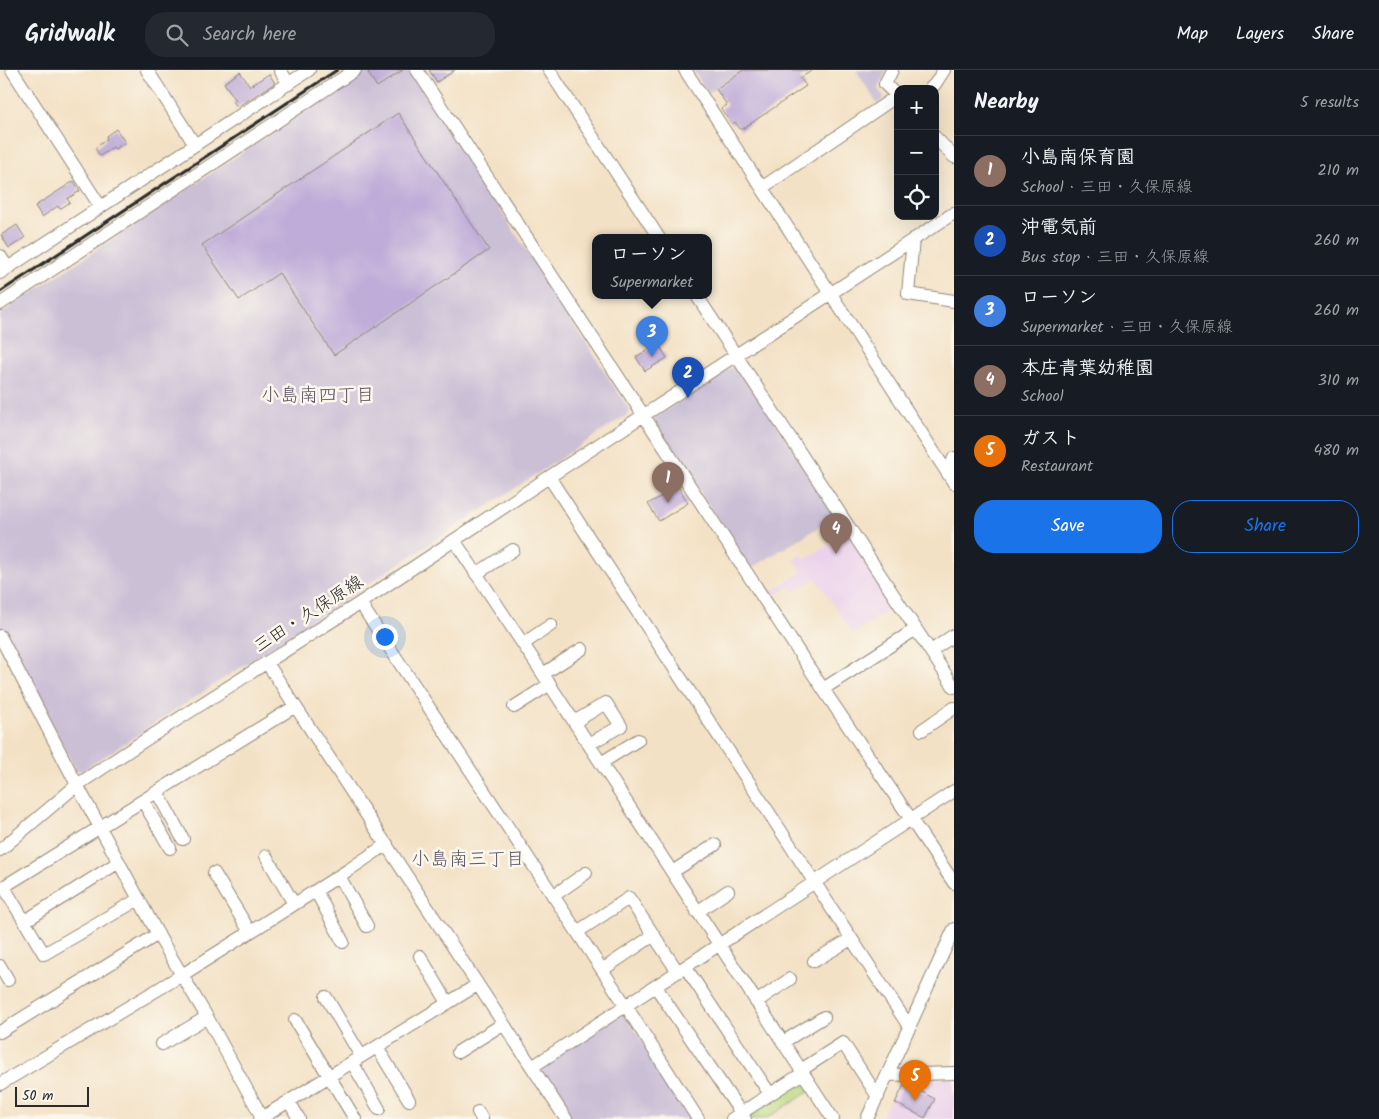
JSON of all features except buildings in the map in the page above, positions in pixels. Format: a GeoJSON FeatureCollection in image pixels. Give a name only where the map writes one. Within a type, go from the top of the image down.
{"type":"FeatureCollection","features":[{"type":"Feature","properties":{"kind":"street"},"geometry":{"type":"LineString","coordinates":[[12,70],[100,206]]}},
{"type":"Feature","properties":{"kind":"street"},"geometry":{"type":"LineString","coordinates":[[147,70],[194,145]]}},
{"type":"Feature","properties":{"kind":"street"},"geometry":{"type":"LineString","coordinates":[[280,70],[289,84]]}},
{"type":"Feature","properties":{"kind":"street"},"geometry":{"type":"LineString","coordinates":[[0,256],[4,270],[309,70]]}},
{"type":"Feature","properties":{"kind":"street"},"geometry":{"type":"LineString","coordinates":[[0,304],[355,70]]}},
{"type":"Feature","properties":{"kind":"street"},"geometry":{"type":"LineString","coordinates":[[417,70],[823,689],[954,883]]}},
{"type":"Feature","properties":{"kind":"street"},"geometry":{"type":"LineString","coordinates":[[548,70],[656,234]]}},
{"type":"Feature","properties":{"kind":"street"},"geometry":{"type":"LineString","coordinates":[[685,70],[951,478]]}},
{"type":"Feature","properties":{"kind":"street"},"geometry":{"type":"LineString","coordinates":[[892,70],[885,84],[894,94]]}},
{"type":"Feature","properties":{"kind":"street"},"geometry":{"type":"LineString","coordinates":[[934,85],[944,70]]}},
{"type":"Feature","properties":{"kind":"street"},"geometry":{"type":"LineString","coordinates":[[762,187],[894,99]]}},
{"type":"Feature","properties":{"kind":"street"},"geometry":{"type":"LineString","coordinates":[[939,140],[954,157]]}},
{"type":"Feature","properties":{"kind":"street","name":"三田・久保原線"},"geometry":{"type":"LineString","coordinates":[[0,850],[77,785],[360,603],[954,213]]}},
{"type":"Feature","properties":{"kind":"street"},"geometry":{"type":"LineString","coordinates":[[913,239],[908,294],[954,301]]}},
{"type":"Feature","properties":{"kind":"street"},"geometry":{"type":"LineString","coordinates":[[699,299],[954,687]]}},
{"type":"Feature","properties":{"kind":"street"},"geometry":{"type":"LineString","coordinates":[[951,478],[954,458]]}},
{"type":"Feature","properties":{"kind":"street"},"geometry":{"type":"LineString","coordinates":[[550,477],[910,1028]]}},
{"type":"Feature","properties":{"kind":"street"},"geometry":{"type":"LineString","coordinates":[[454,540],[833,1119]]}},
{"type":"Feature","properties":{"kind":"street"},"geometry":{"type":"LineString","coordinates":[[476,574],[513,550]]}},
{"type":"Feature","properties":{"kind":"street"},"geometry":{"type":"LineString","coordinates":[[360,603],[626,1006],[698,1119]]}},
{"type":"Feature","properties":{"kind":"street"},"geometry":{"type":"LineString","coordinates":[[523,644],[551,625]]}},
{"type":"Feature","properties":{"kind":"street"},"geometry":{"type":"LineString","coordinates":[[823,689],[916,629]]}},
{"type":"Feature","properties":{"kind":"street"},"geometry":{"type":"LineString","coordinates":[[931,651],[954,635]]}},
{"type":"Feature","properties":{"kind":"street"},"geometry":{"type":"LineString","coordinates":[[1,642],[158,934],[207,1017],[262,1118],[477,985]]}},
{"type":"Feature","properties":{"kind":"street"},"geometry":{"type":"LineString","coordinates":[[514,707],[582,649]]}},
{"type":"Feature","properties":{"kind":"street"},"geometry":{"type":"LineString","coordinates":[[267,663],[294,707],[387,844],[566,1119]]}},
{"type":"Feature","properties":{"kind":"street"},"geometry":{"type":"LineString","coordinates":[[574,722],[606,703],[621,726],[589,744]]}},
{"type":"Feature","properties":{"kind":"street"},"geometry":{"type":"LineString","coordinates":[[139,899],[44,954],[25,921],[2,888],[294,707]]}},
{"type":"Feature","properties":{"kind":"street"},"geometry":{"type":"LineString","coordinates":[[922,730],[954,708]]}},
{"type":"Feature","properties":{"kind":"street"},"geometry":{"type":"LineString","coordinates":[[601,763],[638,740]]}},
{"type":"Feature","properties":{"kind":"street"},"geometry":{"type":"LineString","coordinates":[[532,1067],[912,821],[954,791]]}},
{"type":"Feature","properties":{"kind":"street"},"geometry":{"type":"LineString","coordinates":[[158,792],[184,839]]}},
{"type":"Feature","properties":{"kind":"street"},"geometry":{"type":"LineString","coordinates":[[143,800],[170,848]]}},
{"type":"Feature","properties":{"kind":"street"},"geometry":{"type":"LineString","coordinates":[[0,1084],[182,975],[387,844]]}},
{"type":"Feature","properties":{"kind":"street"},"geometry":{"type":"LineString","coordinates":[[672,872],[715,845]]}},
{"type":"Feature","properties":{"kind":"street"},"geometry":{"type":"LineString","coordinates":[[266,856],[294,904]]}},
{"type":"Feature","properties":{"kind":"street"},"geometry":{"type":"LineString","coordinates":[[25,921],[119,862]]}},
{"type":"Feature","properties":{"kind":"street"},"geometry":{"type":"LineString","coordinates":[[214,872],[250,932]]}},
{"type":"Feature","properties":{"kind":"street"},"geometry":{"type":"LineString","coordinates":[[553,896],[586,873]]}},
{"type":"Feature","properties":{"kind":"street"},"geometry":{"type":"LineString","coordinates":[[339,876],[367,926]]}},
{"type":"Feature","properties":{"kind":"street"},"geometry":{"type":"LineString","coordinates":[[316,891],[343,942]]}},
{"type":"Feature","properties":{"kind":"street"},"geometry":{"type":"LineString","coordinates":[[697,912],[728,891]]}},
{"type":"Feature","properties":{"kind":"street"},"geometry":{"type":"LineString","coordinates":[[577,932],[629,898],[770,1094]]}},
{"type":"Feature","properties":{"kind":"street"},"geometry":{"type":"LineString","coordinates":[[867,1119],[954,929]]}},
{"type":"Feature","properties":{"kind":"street"},"geometry":{"type":"LineString","coordinates":[[0,1032],[158,934]]}},
{"type":"Feature","properties":{"kind":"street"},"geometry":{"type":"LineString","coordinates":[[602,970],[654,935]]}},
{"type":"Feature","properties":{"kind":"street"},"geometry":{"type":"LineString","coordinates":[[814,961],[851,939]]}},
{"type":"Feature","properties":{"kind":"street"},"geometry":{"type":"LineString","coordinates":[[420,956],[448,1003]]}},
{"type":"Feature","properties":{"kind":"street"},"geometry":{"type":"LineString","coordinates":[[0,966],[8,980]]}},
{"type":"Feature","properties":{"kind":"street"},"geometry":{"type":"LineString","coordinates":[[756,1002],[790,979]]}},
{"type":"Feature","properties":{"kind":"street"},"geometry":{"type":"LineString","coordinates":[[656,987],[739,1117],[843,1043],[878,1097]]}},
{"type":"Feature","properties":{"kind":"street"},"geometry":{"type":"LineString","coordinates":[[326,997],[380,1109]]}},
{"type":"Feature","properties":{"kind":"street"},"geometry":{"type":"LineString","coordinates":[[162,1044],[207,1017]]}},
{"type":"Feature","properties":{"kind":"street"},"geometry":{"type":"LineString","coordinates":[[783,1042],[824,1017]]}},
{"type":"Feature","properties":{"kind":"street"},"geometry":{"type":"LineString","coordinates":[[295,1020],[356,1119]]}},
{"type":"Feature","properties":{"kind":"street"},"geometry":{"type":"LineString","coordinates":[[458,1052],[503,1024]]}},
{"type":"Feature","properties":{"kind":"street"},"geometry":{"type":"LineString","coordinates":[[377,1047],[409,1100]]}},
{"type":"Feature","properties":{"kind":"street"},"geometry":{"type":"LineString","coordinates":[[888,1075],[954,1073]]}},
{"type":"Feature","properties":{"kind":"street"},"geometry":{"type":"LineString","coordinates":[[289,1101],[299,1119]]}},
{"type":"Feature","properties":{"kind":"shaded area"},"geometry":{"type":"Polygon","coordinates":[[[366,70],[410,70],[630,411],[627,415],[82,771],[76,770],[0,629],[0,314],[366,70]]]}},
{"type":"Feature","properties":{"kind":"shaded area"},"geometry":{"type":"Polygon","coordinates":[[[693,70],[742,70],[708,93],[693,70]]]}},
{"type":"Feature","properties":{"kind":"shaded area"},"geometry":{"type":"Polygon","coordinates":[[[856,70],[887,70],[878,89],[884,97],[878,105],[856,70]]]}},
{"type":"Feature","properties":{"kind":"shaded area"},"geometry":{"type":"Polygon","coordinates":[[[737,364],[837,516],[750,569],[653,419],[737,364]]]}},
{"type":"Feature","properties":{"kind":"shaded area"},"geometry":{"type":"Polygon","coordinates":[[[849,533],[896,605],[853,634],[816,578],[794,592],[790,586],[771,598],[768,593],[802,572],[794,559],[802,554],[805,559],[849,533]]]}},
{"type":"Feature","properties":{"kind":"shaded area"},"geometry":{"type":"Polygon","coordinates":[[[622,1013],[694,1119],[570,1119],[537,1068],[622,1013]]]}},
{"type":"Feature","properties":{"kind":"shaded area"},"geometry":{"type":"Polygon","coordinates":[[[954,1078],[954,1119],[881,1119],[899,1081],[954,1078]]]}},
{"type":"Feature","properties":{"kind":"green space"},"geometry":{"type":"Polygon","coordinates":[[[799,1079],[810,1091],[766,1119],[749,1119],[749,1113],[799,1079]]]}},
{"type":"Feature","properties":{"kind":"railway"},"geometry":{"type":"LineString","coordinates":[[0,292],[337,70]]}},
{"type":"Feature","properties":{"kind":"place","name":"ローソン"},"geometry":{"type":"Point","coordinates":[652,357]}},
{"type":"Feature","properties":{"kind":"place","name":"沖電気前"},"geometry":{"type":"Point","coordinates":[688,398]}},
{"type":"Feature","properties":{"kind":"place","name":"小島南保育園"},"geometry":{"type":"Point","coordinates":[668,503]}},
{"type":"Feature","properties":{"kind":"place","name":"本庄青葉幼稚園"},"geometry":{"type":"Point","coordinates":[836,554]}},
{"type":"Feature","properties":{"kind":"place","name":"ガスト"},"geometry":{"type":"Point","coordinates":[915,1101]}},
{"type":"Feature","properties":{"kind":"district","name":"小島南四丁目"},"geometry":{"type":"Point","coordinates":[318,396]}},
{"type":"Feature","properties":{"kind":"district","name":"小島南三丁目"},"geometry":{"type":"Point","coordinates":[468,860]}}]}
